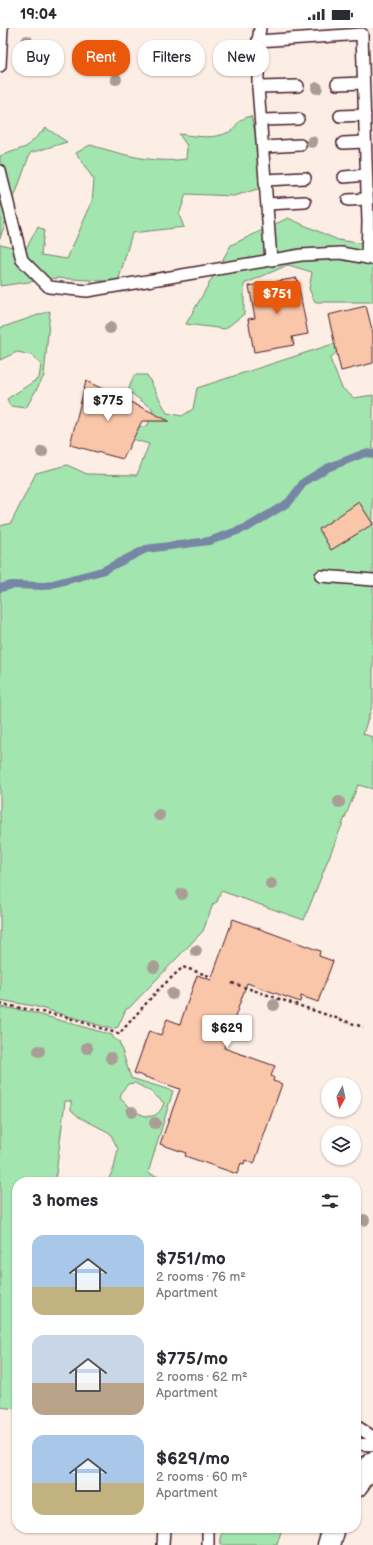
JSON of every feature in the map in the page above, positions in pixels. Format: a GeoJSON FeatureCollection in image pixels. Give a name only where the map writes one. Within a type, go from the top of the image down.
{"type":"FeatureCollection","features":[{"type":"Feature","properties":{"kind":"main road"},"geometry":{"type":"LineString","coordinates":[[361,1479],[373,1463]]}},
{"type":"Feature","properties":{"kind":"main road"},"geometry":{"type":"LineString","coordinates":[[329,1545],[333,1533]]}},
{"type":"Feature","properties":{"kind":"lane"},"geometry":{"type":"LineString","coordinates":[[0,66],[2,28]]}},
{"type":"Feature","properties":{"kind":"lane"},"geometry":{"type":"LineString","coordinates":[[258,40],[260,28]]}},
{"type":"Feature","properties":{"kind":"lane"},"geometry":{"type":"LineString","coordinates":[[0,171],[22,260],[49,287],[87,291],[301,255],[341,253],[370,259],[362,34],[269,40]]}},
{"type":"Feature","properties":{"kind":"lane"},"geometry":{"type":"LineString","coordinates":[[258,76],[271,260]]}},
{"type":"Feature","properties":{"kind":"lane"},"geometry":{"type":"LineString","coordinates":[[337,84],[363,83]]}},
{"type":"Feature","properties":{"kind":"lane"},"geometry":{"type":"LineString","coordinates":[[258,87],[298,86]]}},
{"type":"Feature","properties":{"kind":"lane"},"geometry":{"type":"LineString","coordinates":[[340,116],[364,115]]}},
{"type":"Feature","properties":{"kind":"lane"},"geometry":{"type":"LineString","coordinates":[[261,120],[298,119]]}},
{"type":"Feature","properties":{"kind":"lane"},"geometry":{"type":"LineString","coordinates":[[343,143],[365,142]]}},
{"type":"Feature","properties":{"kind":"lane"},"geometry":{"type":"LineString","coordinates":[[263,147],[300,146]]}},
{"type":"Feature","properties":{"kind":"lane"},"geometry":{"type":"LineString","coordinates":[[344,176],[366,175]]}},
{"type":"Feature","properties":{"kind":"lane"},"geometry":{"type":"LineString","coordinates":[[265,180],[305,178]]}},
{"type":"Feature","properties":{"kind":"lane"},"geometry":{"type":"LineString","coordinates":[[348,200],[367,199]]}},
{"type":"Feature","properties":{"kind":"lane"},"geometry":{"type":"LineString","coordinates":[[267,204],[305,202]]}},
{"type":"Feature","properties":{"kind":"lane"},"geometry":{"type":"LineString","coordinates":[[321,576],[373,580]]}},
{"type":"Feature","properties":{"kind":"lane"},"geometry":{"type":"LineString","coordinates":[[361,1429],[373,1437]]}},
{"type":"Feature","properties":{"kind":"lane"},"geometry":{"type":"LineString","coordinates":[[361,1444],[373,1445]]}},
{"type":"Feature","properties":{"kind":"lane"},"geometry":{"type":"LineString","coordinates":[[163,1545],[164,1533]]}},
{"type":"Feature","properties":{"kind":"lane"},"geometry":{"type":"LineString","coordinates":[[208,1533],[208,1545]]}},
{"type":"Feature","properties":{"kind":"path"},"geometry":{"type":"LineString","coordinates":[[0,1004],[63,1016],[119,1034],[158,990],[184,967],[212,977]]}},
{"type":"Feature","properties":{"kind":"path"},"geometry":{"type":"LineString","coordinates":[[232,983],[363,1027]]}},
{"type":"Feature","properties":{"kind":"green space"},"geometry":{"type":"Polygon","coordinates":[[[251,116],[263,163],[261,188],[234,196],[186,194],[179,215],[184,227],[132,233],[118,282],[57,278],[0,286],[0,244],[25,250],[38,227],[44,230],[41,255],[67,259],[92,202],[94,180],[76,153],[90,145],[125,155],[149,159],[186,159],[187,146],[179,134],[204,137],[217,136],[229,132],[242,119],[251,116]]]}},
{"type":"Feature","properties":{"kind":"green space"},"geometry":{"type":"Polygon","coordinates":[[[46,128],[67,142],[30,153],[0,238],[0,156],[26,147],[46,128]]]}},
{"type":"Feature","properties":{"kind":"green space"},"geometry":{"type":"Polygon","coordinates":[[[288,218],[338,240],[373,245],[373,302],[315,302],[309,289],[312,272],[288,265],[244,284],[244,314],[225,329],[186,324],[231,245],[288,218]]]}},
{"type":"Feature","properties":{"kind":"green space"},"geometry":{"type":"Polygon","coordinates":[[[50,311],[44,376],[26,408],[10,406],[7,399],[39,378],[41,365],[32,355],[17,352],[0,360],[0,328],[50,311]]]}},
{"type":"Feature","properties":{"kind":"green space"},"geometry":{"type":"Polygon","coordinates":[[[373,331],[373,342],[338,350],[330,359],[342,388],[354,398],[373,395],[373,703],[363,734],[373,737],[373,789],[358,785],[304,920],[221,891],[217,902],[213,904],[203,931],[129,1008],[126,1009],[118,1027],[112,1029],[34,1006],[0,1000],[0,526],[11,523],[36,473],[67,465],[87,474],[137,475],[149,444],[78,424],[82,407],[142,427],[148,425],[153,409],[128,391],[134,375],[147,375],[167,413],[182,416],[193,409],[197,388],[373,331]]]}},
{"type":"Feature","properties":{"kind":"green space"},"geometry":{"type":"Polygon","coordinates":[[[0,1007],[27,1011],[112,1035],[114,1039],[119,1041],[131,1078],[173,1091],[148,1173],[159,1177],[110,1177],[114,1168],[118,1149],[110,1133],[79,1117],[71,1110],[71,1101],[65,1101],[56,1177],[12,1177],[12,1408],[0,1407],[0,1007]],[[135,1083],[128,1084],[122,1091],[120,1098],[137,1112],[149,1116],[155,1115],[160,1111],[164,1103],[150,1091],[135,1083]]]}},
{"type":"Feature","properties":{"kind":"green space"},"geometry":{"type":"Polygon","coordinates":[[[222,1533],[281,1533],[277,1545],[220,1545],[222,1533]]]}},
{"type":"Feature","properties":{"kind":"building"},"geometry":{"type":"Polygon","coordinates":[[[297,278],[308,334],[292,337],[294,345],[254,352],[248,319],[255,318],[249,286],[297,278]]]}},
{"type":"Feature","properties":{"kind":"building"},"geometry":{"type":"Polygon","coordinates":[[[366,306],[373,333],[373,363],[341,371],[328,315],[366,306]]]}},
{"type":"Feature","properties":{"kind":"building"},"geometry":{"type":"Polygon","coordinates":[[[86,381],[169,421],[142,421],[123,459],[70,445],[86,381]]]}},
{"type":"Feature","properties":{"kind":"building"},"geometry":{"type":"Polygon","coordinates":[[[359,502],[373,524],[331,550],[319,529],[359,502]]]}},
{"type":"Feature","properties":{"kind":"building"},"geometry":{"type":"Polygon","coordinates":[[[233,919],[320,951],[319,956],[333,961],[318,1002],[301,996],[300,1002],[247,983],[224,1048],[275,1066],[271,1076],[274,1078],[273,1081],[282,1084],[254,1164],[245,1160],[244,1164],[241,1163],[237,1174],[185,1156],[186,1153],[160,1144],[180,1089],[134,1073],[149,1031],[161,1035],[167,1019],[180,1024],[197,975],[211,980],[233,919]]]}},
{"type":"Feature","properties":{"kind":"waterway"},"geometry":{"type":"LineString","coordinates":[[0,588],[12,585],[45,586],[102,571],[146,549],[209,541],[248,527],[289,502],[304,482],[327,468],[365,453],[373,454]]}}]}
